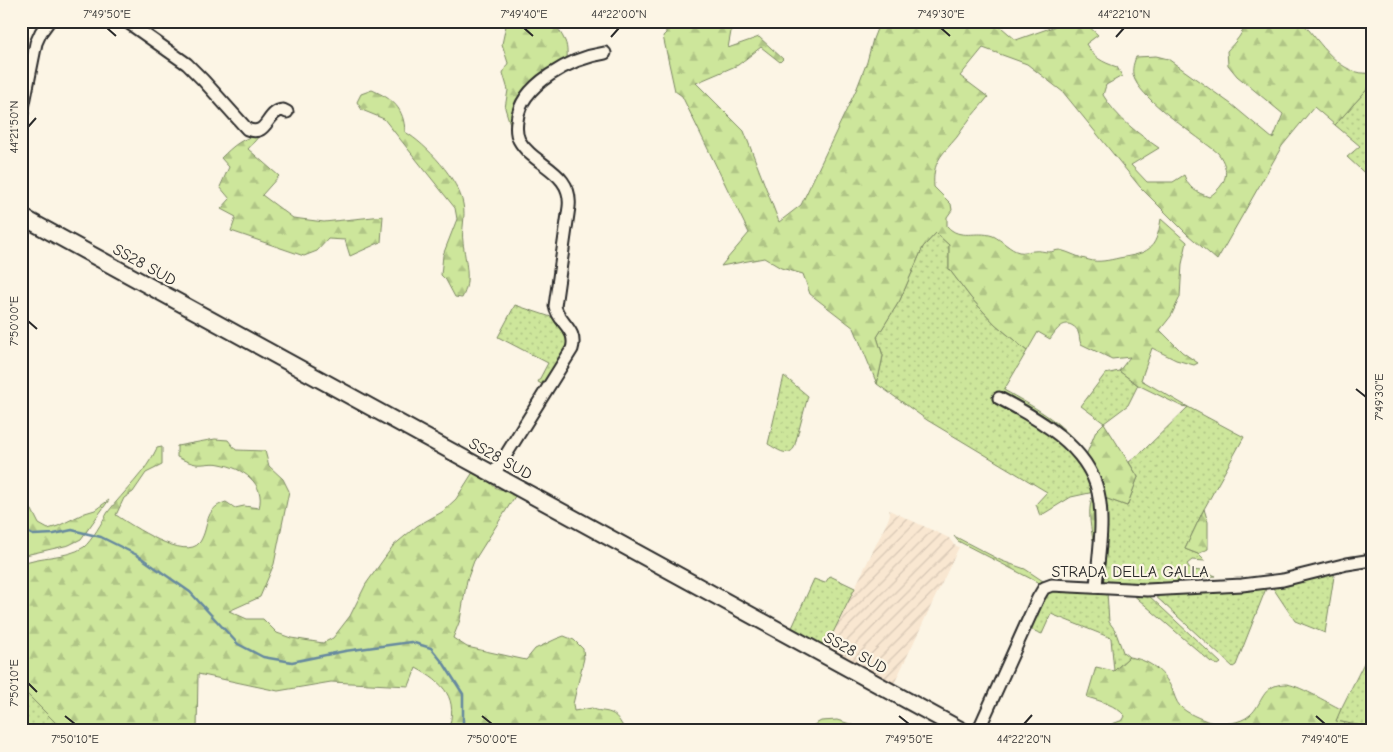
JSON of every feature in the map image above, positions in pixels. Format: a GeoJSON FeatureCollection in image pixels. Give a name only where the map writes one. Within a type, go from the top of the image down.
{"type":"FeatureCollection","features":[{"type":"Feature","properties":{"kind":"main road","name":"SS28 SUD"},"geometry":{"type":"LineString","coordinates":[[21,216],[963,731]]}},
{"type":"Feature","properties":{"kind":"street"},"geometry":{"type":"LineString","coordinates":[[21,118],[36,43],[49,21]]}},
{"type":"Feature","properties":{"kind":"street"},"geometry":{"type":"LineString","coordinates":[[126,21],[191,68],[247,129],[259,130],[278,111],[283,110],[287,112]]}},
{"type":"Feature","properties":{"kind":"street"},"geometry":{"type":"LineString","coordinates":[[494,474],[572,349],[573,342],[572,332],[557,313],[555,306],[569,207],[569,193],[560,179],[520,142],[516,133],[518,113],[527,96],[543,80],[578,61],[605,53]]}},
{"type":"Feature","properties":{"kind":"street"},"geometry":{"type":"LineString","coordinates":[[999,398],[1031,416],[1058,435],[1081,458],[1093,479],[1098,492],[1100,518],[1096,587]]}},
{"type":"Feature","properties":{"kind":"street","name":"STRADA DELLA GALLA"},"geometry":{"type":"LineString","coordinates":[[978,731],[1042,590],[1047,586],[1155,590],[1270,582],[1372,560]]}},
{"type":"Feature","properties":{"kind":"shaded area"},"geometry":{"type":"Polygon","coordinates":[[[889,510],[949,538],[954,545],[959,547],[893,686],[825,649],[888,520],[889,510]]]}},
{"type":"Feature","properties":{"kind":"green space"},"geometry":{"type":"Polygon","coordinates":[[[507,21],[555,21],[567,46],[567,63],[538,81],[514,137],[505,108],[508,90],[503,73],[508,63],[502,44],[507,21]]]}},
{"type":"Feature","properties":{"kind":"green space"},"geometry":{"type":"Polygon","coordinates":[[[665,21],[724,21],[732,26],[728,48],[759,37],[783,59],[780,62],[761,47],[738,65],[696,83],[744,131],[779,222],[801,205],[857,88],[880,21],[994,21],[1016,40],[1053,27],[1064,21],[1083,21],[1098,35],[1086,44],[1089,49],[1099,59],[1117,67],[1122,76],[1106,85],[1103,95],[1128,125],[1159,148],[1131,165],[1147,182],[1173,182],[1184,175],[1188,184],[1209,197],[1220,187],[1225,177],[1226,171],[1222,160],[1218,153],[1172,118],[1141,89],[1133,74],[1136,57],[1156,56],[1168,59],[1231,104],[1273,139],[1283,114],[1237,76],[1228,65],[1227,51],[1241,33],[1244,21],[1301,21],[1340,64],[1360,73],[1372,73],[1372,84],[1335,125],[1314,107],[1282,146],[1217,260],[1187,234],[1140,187],[1063,92],[1027,64],[983,48],[960,76],[988,97],[936,165],[934,187],[951,204],[952,210],[947,217],[947,226],[957,233],[993,236],[1019,252],[1060,250],[1085,259],[1100,261],[1137,254],[1149,249],[1156,238],[1161,219],[1187,242],[1182,264],[1180,297],[1171,316],[1160,330],[1182,352],[1198,363],[1194,365],[1176,360],[1152,348],[1141,380],[1188,407],[1181,406],[1138,385],[1119,371],[1130,357],[1112,359],[1081,344],[1078,330],[1069,324],[1060,327],[1050,339],[1038,332],[1027,351],[995,324],[971,298],[949,269],[949,245],[936,233],[923,247],[900,300],[877,337],[883,356],[877,384],[854,328],[810,294],[803,274],[781,268],[764,258],[721,266],[749,233],[682,96],[675,91],[663,36],[666,33],[665,21]]]}},
{"type":"Feature","properties":{"kind":"green space"},"geometry":{"type":"Polygon","coordinates":[[[1372,84],[1372,98],[1369,101],[1372,103],[1372,180],[1347,157],[1360,146],[1335,125],[1372,84]]]}},
{"type":"Feature","properties":{"kind":"green space"},"geometry":{"type":"Polygon","coordinates":[[[372,90],[396,105],[402,117],[405,132],[432,154],[455,184],[460,195],[464,209],[463,237],[467,277],[467,284],[462,298],[455,297],[446,280],[441,275],[443,255],[457,219],[455,208],[384,119],[362,110],[357,102],[361,94],[372,90]]]}},
{"type":"Feature","properties":{"kind":"green space"},"geometry":{"type":"Polygon","coordinates":[[[260,135],[248,149],[279,176],[262,195],[293,218],[324,222],[383,216],[381,242],[350,256],[345,240],[328,239],[317,251],[304,256],[231,231],[236,217],[221,209],[230,199],[220,187],[229,167],[221,158],[239,143],[260,135]]]}},
{"type":"Feature","properties":{"kind":"green space"},"geometry":{"type":"Polygon","coordinates":[[[936,233],[949,245],[949,269],[971,298],[995,324],[1027,351],[1004,390],[1056,422],[1073,439],[1081,449],[1030,419],[1067,448],[1085,471],[1094,492],[1071,497],[1040,516],[1036,504],[1047,492],[927,420],[877,384],[883,356],[877,337],[900,300],[923,247],[936,233]]]}},
{"type":"Feature","properties":{"kind":"green space"},"geometry":{"type":"Polygon","coordinates":[[[515,305],[557,319],[570,342],[545,386],[538,382],[548,363],[498,337],[515,305]]]}},
{"type":"Feature","properties":{"kind":"green space"},"geometry":{"type":"Polygon","coordinates":[[[1119,371],[1138,385],[1128,405],[1104,423],[1081,406],[1105,374],[1119,371]]]}},
{"type":"Feature","properties":{"kind":"green space"},"geometry":{"type":"Polygon","coordinates":[[[784,376],[808,396],[794,448],[788,452],[778,450],[768,444],[784,376]]]}},
{"type":"Feature","properties":{"kind":"green space"},"geometry":{"type":"Polygon","coordinates":[[[1188,407],[1244,437],[1204,509],[1185,549],[1198,554],[1205,561],[1192,560],[1187,564],[1191,570],[1203,571],[1216,576],[1186,578],[1162,586],[1107,584],[1101,579],[1102,497],[1127,506],[1138,477],[1129,462],[1143,451],[1188,407]]]}},
{"type":"Feature","properties":{"kind":"green space"},"geometry":{"type":"Polygon","coordinates":[[[1104,423],[1138,477],[1127,506],[1102,497],[1085,458],[1096,431],[1104,423]]]}},
{"type":"Feature","properties":{"kind":"green space"},"geometry":{"type":"Polygon","coordinates":[[[215,439],[228,440],[236,450],[265,451],[269,466],[283,479],[289,491],[274,564],[260,597],[229,611],[247,619],[263,619],[277,633],[291,638],[323,643],[333,638],[350,616],[366,584],[393,546],[417,526],[442,512],[456,499],[475,469],[498,489],[509,488],[517,493],[474,561],[467,580],[460,620],[453,638],[467,647],[526,660],[535,649],[556,639],[564,636],[574,640],[583,649],[584,658],[573,704],[574,711],[592,708],[611,713],[616,716],[627,731],[448,731],[452,709],[447,693],[434,680],[416,668],[409,686],[331,682],[278,691],[198,674],[197,731],[79,731],[56,723],[21,688],[21,564],[77,551],[84,547],[108,512],[147,465],[157,448],[162,447],[162,465],[146,473],[133,492],[124,498],[116,515],[133,526],[171,545],[183,548],[193,547],[200,542],[210,514],[219,505],[226,502],[235,508],[244,506],[259,508],[259,491],[256,484],[244,473],[220,464],[196,464],[177,457],[177,446],[215,439]]]}},
{"type":"Feature","properties":{"kind":"green space"},"geometry":{"type":"Polygon","coordinates":[[[1094,492],[1096,542],[1093,540],[1090,516],[1090,504],[1094,492]]]}},
{"type":"Feature","properties":{"kind":"green space"},"geometry":{"type":"Polygon","coordinates":[[[109,500],[81,539],[69,545],[21,556],[21,504],[32,510],[39,524],[48,529],[95,510],[109,500]]]}},
{"type":"Feature","properties":{"kind":"green space"},"geometry":{"type":"Polygon","coordinates":[[[1204,509],[1208,522],[1208,549],[1198,554],[1185,549],[1204,509]]]}},
{"type":"Feature","properties":{"kind":"green space"},"geometry":{"type":"Polygon","coordinates":[[[954,536],[1002,561],[1025,569],[1046,583],[1043,585],[958,541],[954,536]]]}},
{"type":"Feature","properties":{"kind":"green space"},"geometry":{"type":"Polygon","coordinates":[[[1335,570],[1325,633],[1295,621],[1271,585],[1335,570]]]}},
{"type":"Feature","properties":{"kind":"green space"},"geometry":{"type":"Polygon","coordinates":[[[830,576],[855,588],[825,649],[791,630],[814,579],[825,583],[830,576]]]}},
{"type":"Feature","properties":{"kind":"green space"},"geometry":{"type":"Polygon","coordinates":[[[1267,586],[1236,665],[1233,667],[1153,594],[1267,586]]]}},
{"type":"Feature","properties":{"kind":"green space"},"geometry":{"type":"Polygon","coordinates":[[[1048,590],[1107,592],[1109,622],[1115,630],[1123,652],[1129,657],[1114,671],[1111,638],[1051,614],[1042,634],[1027,628],[1048,590]]]}},
{"type":"Feature","properties":{"kind":"green space"},"geometry":{"type":"Polygon","coordinates":[[[1131,593],[1147,594],[1221,663],[1218,665],[1211,662],[1131,593]]]}},
{"type":"Feature","properties":{"kind":"green space"},"geometry":{"type":"Polygon","coordinates":[[[1372,647],[1372,728],[1335,721],[1372,647]]]}},
{"type":"Feature","properties":{"kind":"green space"},"geometry":{"type":"Polygon","coordinates":[[[1129,657],[1149,663],[1160,671],[1180,706],[1210,722],[1231,723],[1246,718],[1254,711],[1267,691],[1277,685],[1285,684],[1305,690],[1341,709],[1336,721],[1368,727],[1367,731],[1087,731],[1123,720],[1125,716],[1117,709],[1087,697],[1096,667],[1114,671],[1129,657]]]}},
{"type":"Feature","properties":{"kind":"green space"},"geometry":{"type":"Polygon","coordinates":[[[21,688],[56,723],[79,731],[21,731],[21,688]]]}},
{"type":"Feature","properties":{"kind":"green space"},"geometry":{"type":"Polygon","coordinates":[[[837,720],[863,731],[803,731],[821,721],[837,720]]]}},
{"type":"Feature","properties":{"kind":"waterway"},"geometry":{"type":"LineString","coordinates":[[21,529],[33,535],[54,534],[72,530],[101,537],[137,555],[190,592],[238,644],[263,657],[292,662],[345,651],[411,642],[431,648],[444,664],[463,694],[463,727],[461,731]]}},
{"type":"Feature","properties":{"kind":"waterway"},"geometry":{"type":"LineString","coordinates":[[1121,731],[1132,727],[1140,731]]}}]}
